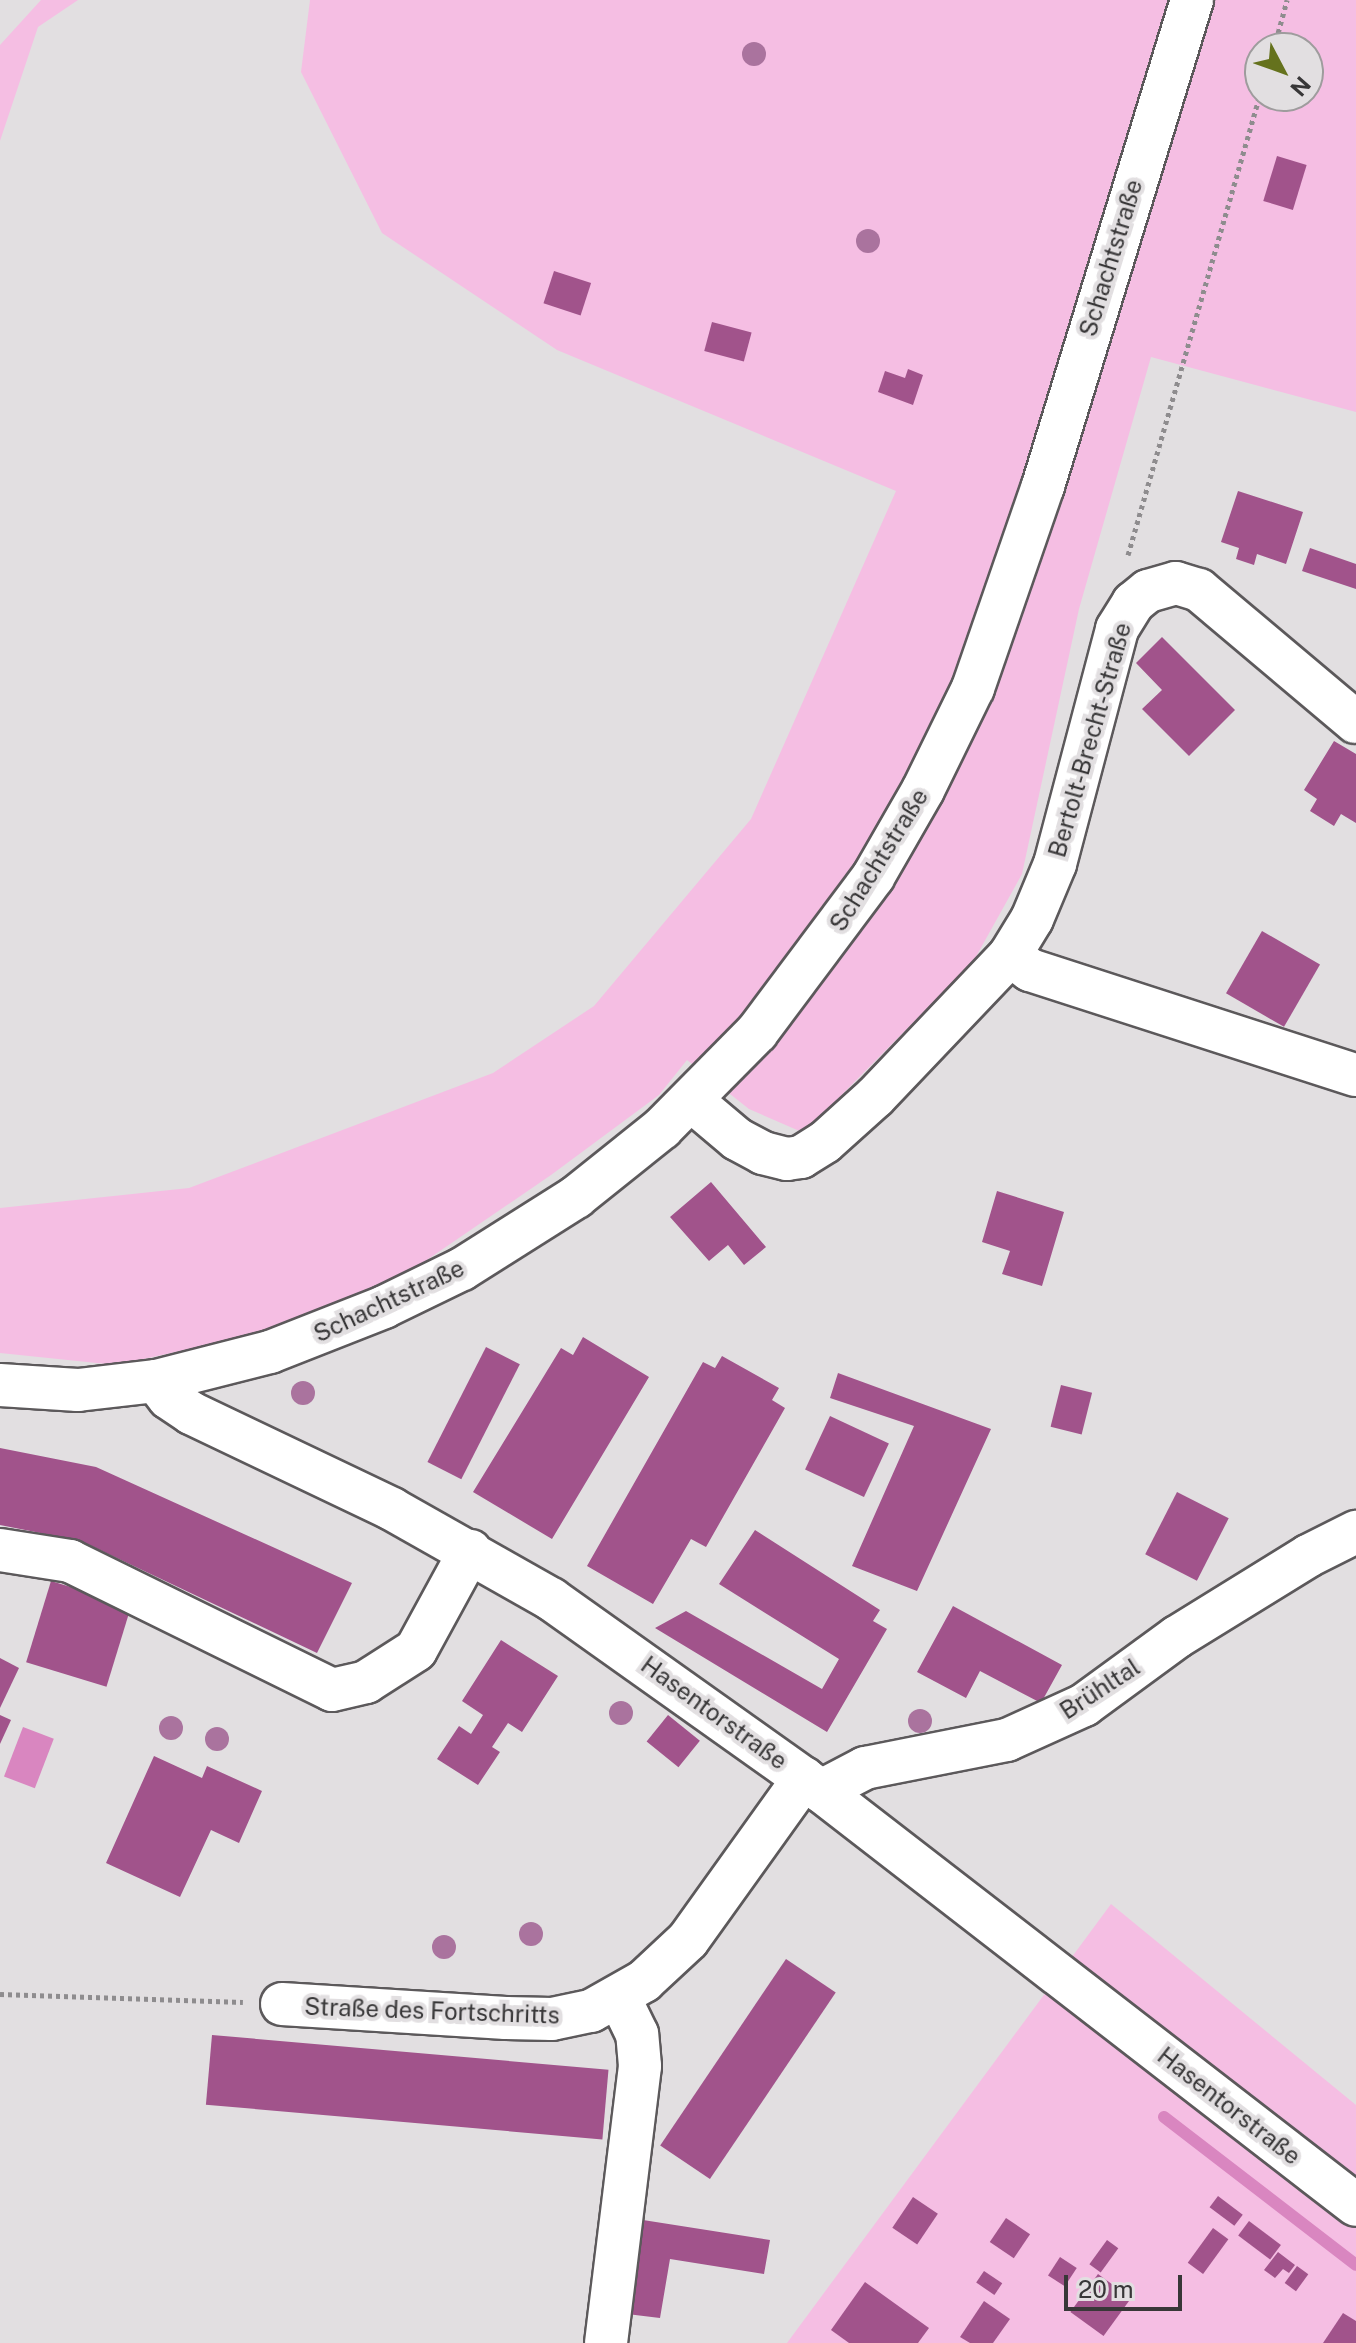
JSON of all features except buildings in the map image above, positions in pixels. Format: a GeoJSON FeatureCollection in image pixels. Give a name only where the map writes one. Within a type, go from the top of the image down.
{"type":"FeatureCollection","features":[{"type":"Feature","properties":{"kind":"street","name":"Schachtstraße"},"geometry":{"type":"LineString","coordinates":[[156,1381],[218,1368],[317,1336],[462,1269],[576,1197],[692,1101],[757,1032],[844,920],[899,834],[973,688],[1038,499],[1192,0]]}},
{"type":"Feature","properties":{"kind":"street","name":"Bertolt-Brecht-Straße"},"geometry":{"type":"LineString","coordinates":[[692,1101],[737,1139],[763,1153],[787,1159],[801,1157],[825,1142],[875,1097],[1010,955],[1032,919],[1055,864],[1117,629],[1133,603],[1148,591],[1176,583],[1199,590],[1356,722]]}},
{"type":"Feature","properties":{"kind":"street"},"geometry":{"type":"LineString","coordinates":[[1010,955],[1030,970],[1356,1075]]}},
{"type":"Feature","properties":{"kind":"street"},"geometry":{"type":"LineString","coordinates":[[0,1385],[78,1390],[156,1381]]}},
{"type":"Feature","properties":{"kind":"street","name":"Hasentorstraße"},"geometry":{"type":"LineString","coordinates":[[156,1381],[169,1398],[191,1413],[377,1501],[551,1599],[813,1784],[1356,2205]]}},
{"type":"Feature","properties":{"kind":"street","name":"Brühltal"},"geometry":{"type":"LineString","coordinates":[[813,1784],[865,1768],[1007,1740],[1084,1705],[1177,1637],[1308,1556],[1356,1532]]}},
{"type":"Feature","properties":{"kind":"street"},"geometry":{"type":"LineString","coordinates":[[0,1550],[70,1561],[332,1690],[366,1682],[416,1650],[470,1551]]}},
{"type":"Feature","properties":{"kind":"street","name":"Straße des Fortschritts"},"geometry":{"type":"LineString","coordinates":[[282,2004],[552,2019],[579,2016],[619,1997],[658,1971],[688,1940],[813,1784]]}},
{"type":"Feature","properties":{"kind":"street"},"geometry":{"type":"LineString","coordinates":[[606,2343],[640,2073],[637,2034],[619,1997]]}},
{"type":"Feature","properties":{"kind":"path"},"geometry":{"type":"LineString","coordinates":[[1278,32],[1287,0]]}},
{"type":"Feature","properties":{"kind":"path"},"geometry":{"type":"LineString","coordinates":[[1125,567],[1255,112]]}},
{"type":"Feature","properties":{"kind":"path","name":"Straße des Fortschritts"},"geometry":{"type":"LineString","coordinates":[[0,1994],[282,2004]]}},
{"type":"Feature","properties":{"kind":"shaded area"},"geometry":{"type":"Polygon","coordinates":[[[41,0],[78,0],[38,27],[0,141],[0,45],[41,0]]]}},
{"type":"Feature","properties":{"kind":"shaded area"},"geometry":{"type":"Polygon","coordinates":[[[310,0],[1356,0],[1356,412],[1151,357],[1079,609],[1022,874],[973,962],[804,1133],[749,1109],[687,1060],[659,1095],[551,1175],[418,1266],[281,1329],[116,1365],[0,1353],[0,1208],[189,1188],[493,1073],[594,1006],[751,819],[896,491],[557,350],[382,233],[301,72],[310,0]]]}},
{"type":"Feature","properties":{"kind":"shaded area"},"geometry":{"type":"Polygon","coordinates":[[[23,1727],[54,1739],[35,1788],[4,1776],[23,1727]]]}},
{"type":"Feature","properties":{"kind":"shaded area"},"geometry":{"type":"Polygon","coordinates":[[[1111,1904],[1356,2105],[1356,2343],[787,2343],[1111,1904]]]}},
{"type":"Feature","properties":{"kind":"waterway"},"geometry":{"type":"LineString","coordinates":[[1164,2117],[1356,2265]]}}]}
